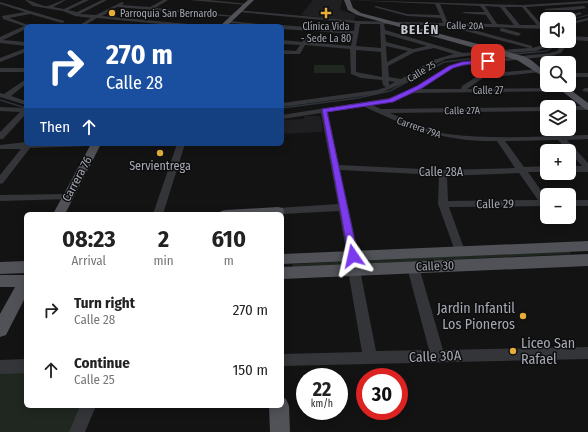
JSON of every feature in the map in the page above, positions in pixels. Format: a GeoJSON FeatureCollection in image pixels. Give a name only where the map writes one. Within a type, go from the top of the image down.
{"type":"FeatureCollection","features":[{"type":"Feature","properties":{"kind":"main road"},"geometry":{"type":"LineString","coordinates":[[225,24],[256,0]]}},
{"type":"Feature","properties":{"kind":"main road"},"geometry":{"type":"LineString","coordinates":[[350,1],[350,8],[356,13],[383,22],[392,23],[513,55]]}},
{"type":"Feature","properties":{"kind":"main road"},"geometry":{"type":"LineString","coordinates":[[350,1],[360,12],[400,24],[412,25],[513,55],[540,69]]}},
{"type":"Feature","properties":{"kind":"main road"},"geometry":{"type":"LineString","coordinates":[[229,24],[249,2]]}},
{"type":"Feature","properties":{"kind":"main road"},"geometry":{"type":"LineString","coordinates":[[569,92],[588,107]]}},
{"type":"Feature","properties":{"kind":"main road"},"geometry":{"type":"LineString","coordinates":[[572,92],[588,102]]}},
{"type":"Feature","properties":{"kind":"main road","name":"Carrera 76"},"geometry":{"type":"LineString","coordinates":[[60,212],[95,146]]}},
{"type":"Feature","properties":{"kind":"main road","name":"Calle 30"},"geometry":{"type":"LineString","coordinates":[[284,273],[460,251],[587,258]]}},
{"type":"Feature","properties":{"kind":"main road","name":"Calle 30"},"geometry":{"type":"LineString","coordinates":[[284,259],[413,267],[587,258]]}},
{"type":"Feature","properties":{"kind":"main road"},"geometry":{"type":"LineString","coordinates":[[0,268],[24,267]]}},
{"type":"Feature","properties":{"kind":"main road"},"geometry":{"type":"LineString","coordinates":[[0,281],[24,281]]}},
{"type":"Feature","properties":{"kind":"main road"},"geometry":{"type":"LineString","coordinates":[[0,330],[24,285]]}},
{"type":"Feature","properties":{"kind":"main road"},"geometry":{"type":"LineString","coordinates":[[279,408],[280,432]]}},
{"type":"Feature","properties":{"kind":"street"},"geometry":{"type":"LineString","coordinates":[[0,3],[5,0]]}},
{"type":"Feature","properties":{"kind":"street"},"geometry":{"type":"LineString","coordinates":[[27,0],[32,4],[64,10],[76,15],[167,24]]}},
{"type":"Feature","properties":{"kind":"street"},"geometry":{"type":"LineString","coordinates":[[32,4],[40,0]]}},
{"type":"Feature","properties":{"kind":"street"},"geometry":{"type":"LineString","coordinates":[[2,17],[48,8],[64,0]]}},
{"type":"Feature","properties":{"kind":"street"},"geometry":{"type":"LineString","coordinates":[[64,10],[87,0]]}},
{"type":"Feature","properties":{"kind":"street"},"geometry":{"type":"LineString","coordinates":[[58,24],[105,0]]}},
{"type":"Feature","properties":{"kind":"street"},"geometry":{"type":"LineString","coordinates":[[83,24],[129,0]]}},
{"type":"Feature","properties":{"kind":"street"},"geometry":{"type":"LineString","coordinates":[[191,0],[227,3],[249,2]]}},
{"type":"Feature","properties":{"kind":"street"},"geometry":{"type":"LineString","coordinates":[[478,0],[503,2],[588,2]]}},
{"type":"Feature","properties":{"kind":"street"},"geometry":{"type":"LineString","coordinates":[[148,2],[163,1]]}},
{"type":"Feature","properties":{"kind":"street"},"geometry":{"type":"LineString","coordinates":[[145,12],[163,1]]}},
{"type":"Feature","properties":{"kind":"street"},"geometry":{"type":"LineString","coordinates":[[203,5],[209,1]]}},
{"type":"Feature","properties":{"kind":"street"},"geometry":{"type":"LineString","coordinates":[[350,1],[456,2],[482,5],[503,2],[508,6],[544,7],[568,10],[585,8]]}},
{"type":"Feature","properties":{"kind":"street"},"geometry":{"type":"LineString","coordinates":[[503,2],[520,26],[518,34],[509,42]]}},
{"type":"Feature","properties":{"kind":"street"},"geometry":{"type":"LineString","coordinates":[[544,7],[558,2]]}},
{"type":"Feature","properties":{"kind":"street"},"geometry":{"type":"LineString","coordinates":[[0,3],[62,22]]}},
{"type":"Feature","properties":{"kind":"street"},"geometry":{"type":"LineString","coordinates":[[9,6],[16,3]]}},
{"type":"Feature","properties":{"kind":"street"},"geometry":{"type":"LineString","coordinates":[[437,3],[446,24],[538,49]]}},
{"type":"Feature","properties":{"kind":"street"},"geometry":{"type":"LineString","coordinates":[[482,5],[488,14],[492,25],[518,34]]}},
{"type":"Feature","properties":{"kind":"street"},"geometry":{"type":"LineString","coordinates":[[117,6],[193,12],[262,12],[358,22],[383,22],[382,31],[386,90]]}},
{"type":"Feature","properties":{"kind":"street"},"geometry":{"type":"LineString","coordinates":[[523,6],[540,26]]}},
{"type":"Feature","properties":{"kind":"street"},"geometry":{"type":"LineString","coordinates":[[114,18],[135,7]]}},
{"type":"Feature","properties":{"kind":"street"},"geometry":{"type":"LineString","coordinates":[[408,8],[374,7],[407,16],[443,17]]}},
{"type":"Feature","properties":{"kind":"street"},"geometry":{"type":"LineString","coordinates":[[544,7],[548,12]]}},
{"type":"Feature","properties":{"kind":"street"},"geometry":{"type":"LineString","coordinates":[[188,16],[198,9]]}},
{"type":"Feature","properties":{"kind":"street"},"geometry":{"type":"LineString","coordinates":[[432,9],[440,10]]}},
{"type":"Feature","properties":{"kind":"street"},"geometry":{"type":"LineString","coordinates":[[262,12],[257,18],[271,24]]}},
{"type":"Feature","properties":{"kind":"street"},"geometry":{"type":"LineString","coordinates":[[472,25],[464,13],[488,14]]}},
{"type":"Feature","properties":{"kind":"street"},"geometry":{"type":"LineString","coordinates":[[271,24],[279,14]]}},
{"type":"Feature","properties":{"kind":"street"},"geometry":{"type":"LineString","coordinates":[[126,24],[139,16]]}},
{"type":"Feature","properties":{"kind":"street"},"geometry":{"type":"LineString","coordinates":[[407,16],[412,25]]}},
{"type":"Feature","properties":{"kind":"street"},"geometry":{"type":"LineString","coordinates":[[2,17],[24,25]]}},
{"type":"Feature","properties":{"kind":"street"},"geometry":{"type":"LineString","coordinates":[[284,52],[296,55],[317,18]]}},
{"type":"Feature","properties":{"kind":"street"},"geometry":{"type":"LineString","coordinates":[[576,24],[588,19]]}},
{"type":"Feature","properties":{"kind":"street"},"geometry":{"type":"LineString","coordinates":[[177,24],[183,20]]}},
{"type":"Feature","properties":{"kind":"street"},"geometry":{"type":"LineString","coordinates":[[229,24],[271,24],[288,21]]}},
{"type":"Feature","properties":{"kind":"street"},"geometry":{"type":"LineString","coordinates":[[358,22],[353,48],[353,73],[361,76],[404,81]]}},
{"type":"Feature","properties":{"kind":"street"},"geometry":{"type":"LineString","coordinates":[[392,23],[400,24]]}},
{"type":"Feature","properties":{"kind":"street","name":"Calle 20A"},"geometry":{"type":"LineString","coordinates":[[412,25],[446,24],[540,26]]}},
{"type":"Feature","properties":{"kind":"street"},"geometry":{"type":"LineString","coordinates":[[284,27],[355,33]]}},
{"type":"Feature","properties":{"kind":"street"},"geometry":{"type":"LineString","coordinates":[[0,40],[24,28]]}},
{"type":"Feature","properties":{"kind":"street"},"geometry":{"type":"LineString","coordinates":[[0,30],[11,34]]}},
{"type":"Feature","properties":{"kind":"street"},"geometry":{"type":"LineString","coordinates":[[382,31],[465,55]]}},
{"type":"Feature","properties":{"kind":"street"},"geometry":{"type":"LineString","coordinates":[[576,38],[588,39]]}},
{"type":"Feature","properties":{"kind":"street"},"geometry":{"type":"LineString","coordinates":[[0,40],[24,44]]}},
{"type":"Feature","properties":{"kind":"street"},"geometry":{"type":"LineString","coordinates":[[284,42],[383,50]]}},
{"type":"Feature","properties":{"kind":"street"},"geometry":{"type":"LineString","coordinates":[[383,43],[413,51]]}},
{"type":"Feature","properties":{"kind":"street"},"geometry":{"type":"LineString","coordinates":[[384,66],[413,51],[434,46]]}},
{"type":"Feature","properties":{"kind":"street","name":"Calle 25"},"geometry":{"type":"LineString","coordinates":[[284,105],[386,90],[404,81],[423,68],[449,62],[465,55],[550,55],[559,52],[562,48]]}},
{"type":"Feature","properties":{"kind":"street","name":"Calle 25"},"geometry":{"type":"LineString","coordinates":[[413,91],[449,62],[474,62],[538,49]]}},
{"type":"Feature","properties":{"kind":"street"},"geometry":{"type":"LineString","coordinates":[[0,60],[24,51]]}},
{"type":"Feature","properties":{"kind":"street"},"geometry":{"type":"LineString","coordinates":[[2,71],[24,70]]}},
{"type":"Feature","properties":{"kind":"street"},"geometry":{"type":"LineString","coordinates":[[464,90],[464,87],[481,76],[540,71]]}},
{"type":"Feature","properties":{"kind":"street"},"geometry":{"type":"LineString","coordinates":[[576,75],[588,75]]}},
{"type":"Feature","properties":{"kind":"street"},"geometry":{"type":"LineString","coordinates":[[3,96],[24,82]]}},
{"type":"Feature","properties":{"kind":"street","name":"Calle 27"},"geometry":{"type":"LineString","coordinates":[[413,91],[540,87]]}},
{"type":"Feature","properties":{"kind":"street"},"geometry":{"type":"LineString","coordinates":[[284,117],[366,105],[391,100],[413,91]]}},
{"type":"Feature","properties":{"kind":"street"},"geometry":{"type":"LineString","coordinates":[[3,96],[24,102]]}},
{"type":"Feature","properties":{"kind":"street","name":"Carrera 79A"},"geometry":{"type":"LineString","coordinates":[[366,105],[424,130],[446,136],[471,139],[588,137]]}},
{"type":"Feature","properties":{"kind":"street"},"geometry":{"type":"LineString","coordinates":[[576,108],[588,107]]}},
{"type":"Feature","properties":{"kind":"street"},"geometry":{"type":"LineString","coordinates":[[0,109],[24,110]]}},
{"type":"Feature","properties":{"kind":"street","name":"Calle 27A"},"geometry":{"type":"LineString","coordinates":[[378,111],[540,109]]}},
{"type":"Feature","properties":{"kind":"street"},"geometry":{"type":"LineString","coordinates":[[324,111],[354,263],[370,358]]}},
{"type":"Feature","properties":{"kind":"street"},"geometry":{"type":"LineString","coordinates":[[399,120],[399,117],[403,111]]}},
{"type":"Feature","properties":{"kind":"street"},"geometry":{"type":"LineString","coordinates":[[0,137],[24,112]]}},
{"type":"Feature","properties":{"kind":"street"},"geometry":{"type":"LineString","coordinates":[[560,137],[588,168]]}},
{"type":"Feature","properties":{"kind":"street"},"geometry":{"type":"LineString","coordinates":[[499,139],[540,195]]}},
{"type":"Feature","properties":{"kind":"street"},"geometry":{"type":"LineString","coordinates":[[0,146],[24,145]]}},
{"type":"Feature","properties":{"kind":"street"},"geometry":{"type":"LineString","coordinates":[[0,181],[28,146]]}},
{"type":"Feature","properties":{"kind":"street"},"geometry":{"type":"LineString","coordinates":[[159,212],[180,146]]}},
{"type":"Feature","properties":{"kind":"street","name":"Calle 28A"},"geometry":{"type":"LineString","coordinates":[[335,167],[443,173],[540,169]]}},
{"type":"Feature","properties":{"kind":"street"},"geometry":{"type":"LineString","coordinates":[[576,169],[588,168]]}},
{"type":"Feature","properties":{"kind":"street"},"geometry":{"type":"LineString","coordinates":[[443,173],[443,204],[460,251]]}},
{"type":"Feature","properties":{"kind":"street"},"geometry":{"type":"LineString","coordinates":[[0,198],[67,197]]}},
{"type":"Feature","properties":{"kind":"street","name":"Calle 29"},"geometry":{"type":"LineString","coordinates":[[443,204],[540,203]]}},
{"type":"Feature","properties":{"kind":"street"},"geometry":{"type":"LineString","coordinates":[[576,203],[588,203]]}},
{"type":"Feature","properties":{"kind":"street"},"geometry":{"type":"LineString","coordinates":[[284,213],[343,208]]}},
{"type":"Feature","properties":{"kind":"street"},"geometry":{"type":"LineString","coordinates":[[413,267],[438,357]]}},
{"type":"Feature","properties":{"kind":"street","name":"Calle 30A"},"geometry":{"type":"LineString","coordinates":[[284,360],[588,353]]}},
{"type":"Feature","properties":{"kind":"street"},"geometry":{"type":"LineString","coordinates":[[0,367],[24,366]]}},
{"type":"Feature","properties":{"kind":"street"},"geometry":{"type":"LineString","coordinates":[[77,432],[87,408]]}},
{"type":"Feature","properties":{"kind":"shaded area","name":"Clínica Vida - Sede La 80"},"geometry":{"type":"Polygon","coordinates":[[[313,0],[342,0],[340,10],[356,15],[353,21],[301,15],[313,0]]]}},
{"type":"Feature","properties":{"kind":"shaded area"},"geometry":{"type":"Polygon","coordinates":[[[314,65],[344,65],[346,73],[314,73],[314,65]]]}},
{"type":"Feature","properties":{"kind":"shaded area"},"geometry":{"type":"Polygon","coordinates":[[[304,116],[319,116],[321,118],[322,132],[284,134],[284,120],[304,119],[304,116]]]}},
{"type":"Feature","properties":{"kind":"shaded area"},"geometry":{"type":"Polygon","coordinates":[[[569,251],[571,254],[293,267],[292,264],[569,251]]]}},
{"type":"Feature","properties":{"kind":"shaded area"},"geometry":{"type":"Polygon","coordinates":[[[0,373],[24,373],[24,408],[79,408],[70,432],[0,432],[0,373]]]}},
{"type":"Feature","properties":{"kind":"waterway"},"geometry":{"type":"LineString","coordinates":[[576,18],[588,15]]}},
{"type":"Feature","properties":{"kind":"waterway"},"geometry":{"type":"LineString","coordinates":[[514,54],[547,51],[550,49]]}},
{"type":"Feature","properties":{"kind":"waterway"},"geometry":{"type":"LineString","coordinates":[[284,108],[358,98],[390,91],[444,62],[503,55]]}},
{"type":"Feature","properties":{"kind":"waterway"},"geometry":{"type":"LineString","coordinates":[[0,100],[24,107]]}},
{"type":"Feature","properties":{"kind":"place","name":"Parroquia San Bernardo"},"geometry":{"type":"Point","coordinates":[112,13]}},
{"type":"Feature","properties":{"kind":"place","name":"Clínica Vida - Sede La 80"},"geometry":{"type":"Point","coordinates":[326,13]}},
{"type":"Feature","properties":{"kind":"place","name":"Servientrega"},"geometry":{"type":"Point","coordinates":[160,153]}},
{"type":"Feature","properties":{"kind":"place","name":"Jardin Infantil Los Pioneros"},"geometry":{"type":"Point","coordinates":[523,316]}},
{"type":"Feature","properties":{"kind":"place","name":"Liceo San Rafael"},"geometry":{"type":"Point","coordinates":[513,351]}},
{"type":"Feature","properties":{"kind":"district","name":"BELÉN"},"geometry":{"type":"Point","coordinates":[420,29]}},
{"type":"Feature","properties":{"kind":"route"},"geometry":{"type":"LineString","coordinates":[[353,256],[324,111],[391,100],[419,87],[451,67],[474,62],[488,61]]}}]}
